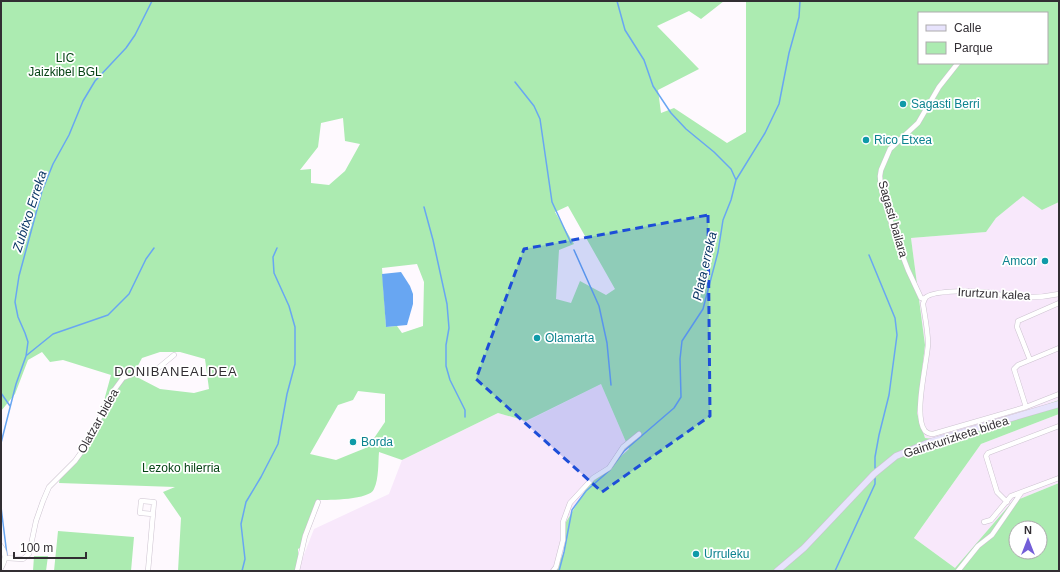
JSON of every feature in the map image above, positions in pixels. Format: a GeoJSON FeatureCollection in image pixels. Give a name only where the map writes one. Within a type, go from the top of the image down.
{"type":"FeatureCollection","features":[{"type":"Feature","properties":{"kind":"main road","name":"Gaintxurizketa bidea"},"geometry":{"type":"LineString","coordinates":[[777,571],[804,548],[874,474],[896,456],[930,442],[1059,404]]}},
{"type":"Feature","properties":{"kind":"street","name":"Sagasti bailara"},"geometry":{"type":"LineString","coordinates":[[925,299],[921,298],[913,283],[895,236],[881,188],[880,176],[890,150],[918,123],[939,87],[957,64]]}},
{"type":"Feature","properties":{"kind":"street","name":"Irurtzun kalea"},"geometry":{"type":"LineString","coordinates":[[925,299],[929,296],[940,293],[965,291],[1014,297],[1033,297],[1059,294]]}},
{"type":"Feature","properties":{"kind":"street"},"geometry":{"type":"LineString","coordinates":[[925,299],[923,304],[928,343],[920,408],[925,431],[929,434],[1026,407],[1059,394]]}},
{"type":"Feature","properties":{"kind":"street"},"geometry":{"type":"LineString","coordinates":[[1030,360],[1017,327],[1018,321],[1059,303]]}},
{"type":"Feature","properties":{"kind":"street"},"geometry":{"type":"LineString","coordinates":[[1026,407],[1014,369],[1018,365],[1059,348]]}},
{"type":"Feature","properties":{"kind":"street","name":"Olatzar bidea"},"geometry":{"type":"LineString","coordinates":[[5,558],[23,559],[29,554],[36,522],[49,487],[75,461],[85,447],[112,393],[123,378],[141,371],[157,368],[174,355]]}},
{"type":"Feature","properties":{"kind":"street"},"geometry":{"type":"LineString","coordinates":[[1007,502],[997,492],[986,456],[988,453],[1059,426]]}},
{"type":"Feature","properties":{"kind":"street"},"geometry":{"type":"LineString","coordinates":[[553,571],[556,567],[563,540],[564,522],[570,503],[593,478],[609,468],[623,447],[639,434]]}},
{"type":"Feature","properties":{"kind":"street"},"geometry":{"type":"LineString","coordinates":[[984,522],[991,520],[1011,496],[1059,478]]}},
{"type":"Feature","properties":{"kind":"street"},"geometry":{"type":"LineString","coordinates":[[958,571],[978,546],[992,534],[1021,493]]}},
{"type":"Feature","properties":{"kind":"street"},"geometry":{"type":"LineString","coordinates":[[297,571],[305,536],[318,502]]}},
{"type":"Feature","properties":{"kind":"street"},"geometry":{"type":"LineString","coordinates":[[148,571],[153,514]]}},
{"type":"Feature","properties":{"kind":"street"},"geometry":{"type":"LineString","coordinates":[[1,546],[4,550],[5,558],[1,568]]}},
{"type":"Feature","properties":{"kind":"highlighted area"},"geometry":{"type":"Polygon","coordinates":[[[708,215],[710,416],[602,492],[476,379],[524,249],[708,215]]]}},
{"type":"Feature","properties":{"kind":"shaded area"},"geometry":{"type":"Polygon","coordinates":[[[1023,195],[1042,210],[1059,202],[1059,400],[934,439],[925,438],[917,413],[925,345],[911,238],[985,232],[996,218],[1023,195]]]}},
{"type":"Feature","properties":{"kind":"shaded area"},"geometry":{"type":"Polygon","coordinates":[[[601,384],[629,449],[588,486],[566,522],[564,553],[555,570],[298,570],[314,529],[389,494],[402,460],[498,413],[527,421],[601,384]]]}},
{"type":"Feature","properties":{"kind":"shaded area"},"geometry":{"type":"Polygon","coordinates":[[[1059,414],[1059,483],[1012,502],[955,568],[914,538],[981,444],[1059,414]]]}},
{"type":"Feature","properties":{"kind":"green space"},"geometry":{"type":"Polygon","coordinates":[[[1,1],[724,1],[701,19],[689,11],[657,26],[699,69],[658,90],[661,113],[674,108],[727,143],[746,132],[746,1],[1059,1],[1059,202],[1042,210],[1023,196],[996,218],[986,232],[911,238],[925,345],[917,413],[925,438],[934,439],[1059,400],[1059,414],[981,444],[914,538],[955,568],[1012,502],[1059,483],[1059,571],[553,571],[564,553],[566,522],[588,486],[629,449],[601,384],[526,421],[498,413],[402,460],[379,452],[377,480],[371,493],[349,499],[318,500],[301,547],[298,549],[299,556],[295,571],[178,571],[181,518],[163,492],[175,487],[59,483],[60,477],[74,461],[99,419],[111,375],[63,360],[50,362],[42,352],[28,360],[15,394],[1,411],[1,1]],[[343,118],[321,123],[318,147],[300,170],[311,169],[311,183],[329,185],[345,171],[360,144],[345,141],[343,118]],[[568,206],[555,212],[574,244],[559,250],[556,299],[571,303],[580,281],[606,295],[615,289],[568,206]],[[417,264],[382,268],[386,327],[397,326],[402,333],[423,326],[424,282],[417,264]],[[160,352],[142,358],[133,375],[160,389],[194,393],[209,389],[205,359],[180,352],[160,352]],[[358,391],[353,400],[338,405],[310,454],[336,460],[368,447],[385,422],[385,394],[358,391]]]}},
{"type":"Feature","properties":{"kind":"green space"},"geometry":{"type":"Polygon","coordinates":[[[58,531],[134,537],[131,571],[54,571],[58,531]]]}},
{"type":"Feature","properties":{"kind":"green space"},"geometry":{"type":"Polygon","coordinates":[[[34,556],[48,556],[46,571],[33,571],[34,556]]]}},
{"type":"Feature","properties":{"kind":"water"},"geometry":{"type":"Polygon","coordinates":[[[401,272],[413,294],[413,304],[407,325],[386,327],[382,274],[401,272]]]}},
{"type":"Feature","properties":{"kind":"waterway","name":"Zubitxo Erreka"},"geometry":{"type":"LineString","coordinates":[[1,450],[1,443],[16,384],[26,356],[28,342],[18,317],[15,302],[19,276],[42,191],[53,164],[69,135],[83,101],[95,81],[126,48],[135,35],[152,1]]}},
{"type":"Feature","properties":{"kind":"waterway"},"geometry":{"type":"LineString","coordinates":[[617,1],[625,30],[644,60],[653,86],[671,113],[686,129],[714,152],[731,169],[736,180]]}},
{"type":"Feature","properties":{"kind":"waterway","name":"Plata erreka"},"geometry":{"type":"LineString","coordinates":[[612,467],[624,451],[674,408],[681,397],[680,359],[682,341],[703,309],[718,252],[723,220],[731,200],[736,180],[765,133],[779,104],[789,53],[799,17],[800,1]]}},
{"type":"Feature","properties":{"kind":"waterway"},"geometry":{"type":"LineString","coordinates":[[515,82],[534,106],[540,119],[552,202],[571,243]]}},
{"type":"Feature","properties":{"kind":"waterway"},"geometry":{"type":"LineString","coordinates":[[424,207],[447,304],[449,328],[446,345],[446,366],[450,380],[465,410],[465,417]]}},
{"type":"Feature","properties":{"kind":"waterway"},"geometry":{"type":"LineString","coordinates":[[27,355],[53,334],[108,315],[129,294],[146,259],[154,248]]}},
{"type":"Feature","properties":{"kind":"waterway"},"geometry":{"type":"LineString","coordinates":[[242,571],[245,559],[241,524],[246,502],[278,444],[287,394],[295,364],[295,327],[289,306],[274,273],[273,257],[277,248]]}},
{"type":"Feature","properties":{"kind":"waterway"},"geometry":{"type":"LineString","coordinates":[[574,250],[599,306],[607,343],[611,385]]}},
{"type":"Feature","properties":{"kind":"waterway"},"geometry":{"type":"LineString","coordinates":[[869,255],[895,318],[897,335],[889,395],[879,435],[875,457],[875,468]]}},
{"type":"Feature","properties":{"kind":"waterway"},"geometry":{"type":"LineString","coordinates":[[1,393],[10,406]]}},
{"type":"Feature","properties":{"kind":"waterway","name":"Plata erreka"},"geometry":{"type":"LineString","coordinates":[[559,571],[572,510],[586,491],[610,470]]}},
{"type":"Feature","properties":{"kind":"waterway"},"geometry":{"type":"LineString","coordinates":[[835,571],[875,484],[875,478]]}},
{"type":"Feature","properties":{"kind":"waterway","name":"Zubitxo Erreka"},"geometry":{"type":"LineString","coordinates":[[1,507],[7,555]]}},
{"type":"Feature","properties":{"kind":"place","name":"Sagasti Berri"},"geometry":{"type":"Point","coordinates":[903,104]}},
{"type":"Feature","properties":{"kind":"place","name":"Rico Etxea"},"geometry":{"type":"Point","coordinates":[866,140]}},
{"type":"Feature","properties":{"kind":"place","name":"Amcor"},"geometry":{"type":"Point","coordinates":[1045,261]}},
{"type":"Feature","properties":{"kind":"place","name":"Olamarta"},"geometry":{"type":"Point","coordinates":[537,338]}},
{"type":"Feature","properties":{"kind":"place","name":"Borda"},"geometry":{"type":"Point","coordinates":[353,442]}},
{"type":"Feature","properties":{"kind":"place","name":"Urruleku"},"geometry":{"type":"Point","coordinates":[696,554]}},
{"type":"Feature","properties":{"kind":"district","name":"DONIBANEALDEA"},"geometry":{"type":"Point","coordinates":[176,371]}},
{"type":"Feature","properties":{"kind":"park label","name":"LIC Jaizkibel BGL"},"geometry":{"type":"Point","coordinates":[65,65]}},
{"type":"Feature","properties":{"kind":"park label","name":"Lezoko hilerria"},"geometry":{"type":"Point","coordinates":[181,468]}}]}
